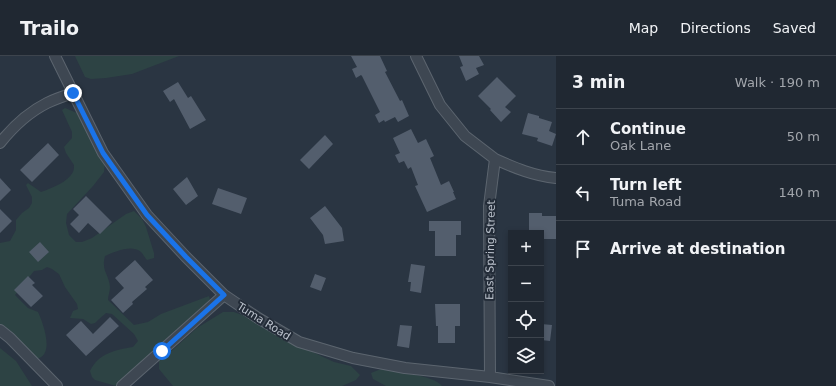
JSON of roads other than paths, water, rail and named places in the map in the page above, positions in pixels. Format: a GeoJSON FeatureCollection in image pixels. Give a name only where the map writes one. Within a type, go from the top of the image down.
{"type":"FeatureCollection","features":[{"type":"Feature","properties":{"kind":"street","name":"Tuma Road"},"geometry":{"type":"LineString","coordinates":[[55,56],[103,153],[147,215],[224,295],[258,318],[299,342],[353,358],[398,367],[490,377],[549,386]]}},
{"type":"Feature","properties":{"kind":"street"},"geometry":{"type":"LineString","coordinates":[[416,56],[440,105],[465,136],[495,159],[523,171],[556,178]]}},
{"type":"Feature","properties":{"kind":"street"},"geometry":{"type":"LineString","coordinates":[[0,143],[17,125],[32,113],[46,104],[73,93]]}},
{"type":"Feature","properties":{"kind":"street","name":"East Spring Street"},"geometry":{"type":"LineString","coordinates":[[490,377],[489,206],[495,159]]}},
{"type":"Feature","properties":{"kind":"street"},"geometry":{"type":"LineString","coordinates":[[122,386],[224,295]]}},
{"type":"Feature","properties":{"kind":"street"},"geometry":{"type":"LineString","coordinates":[[0,330],[10,338],[57,386]]}}]}
